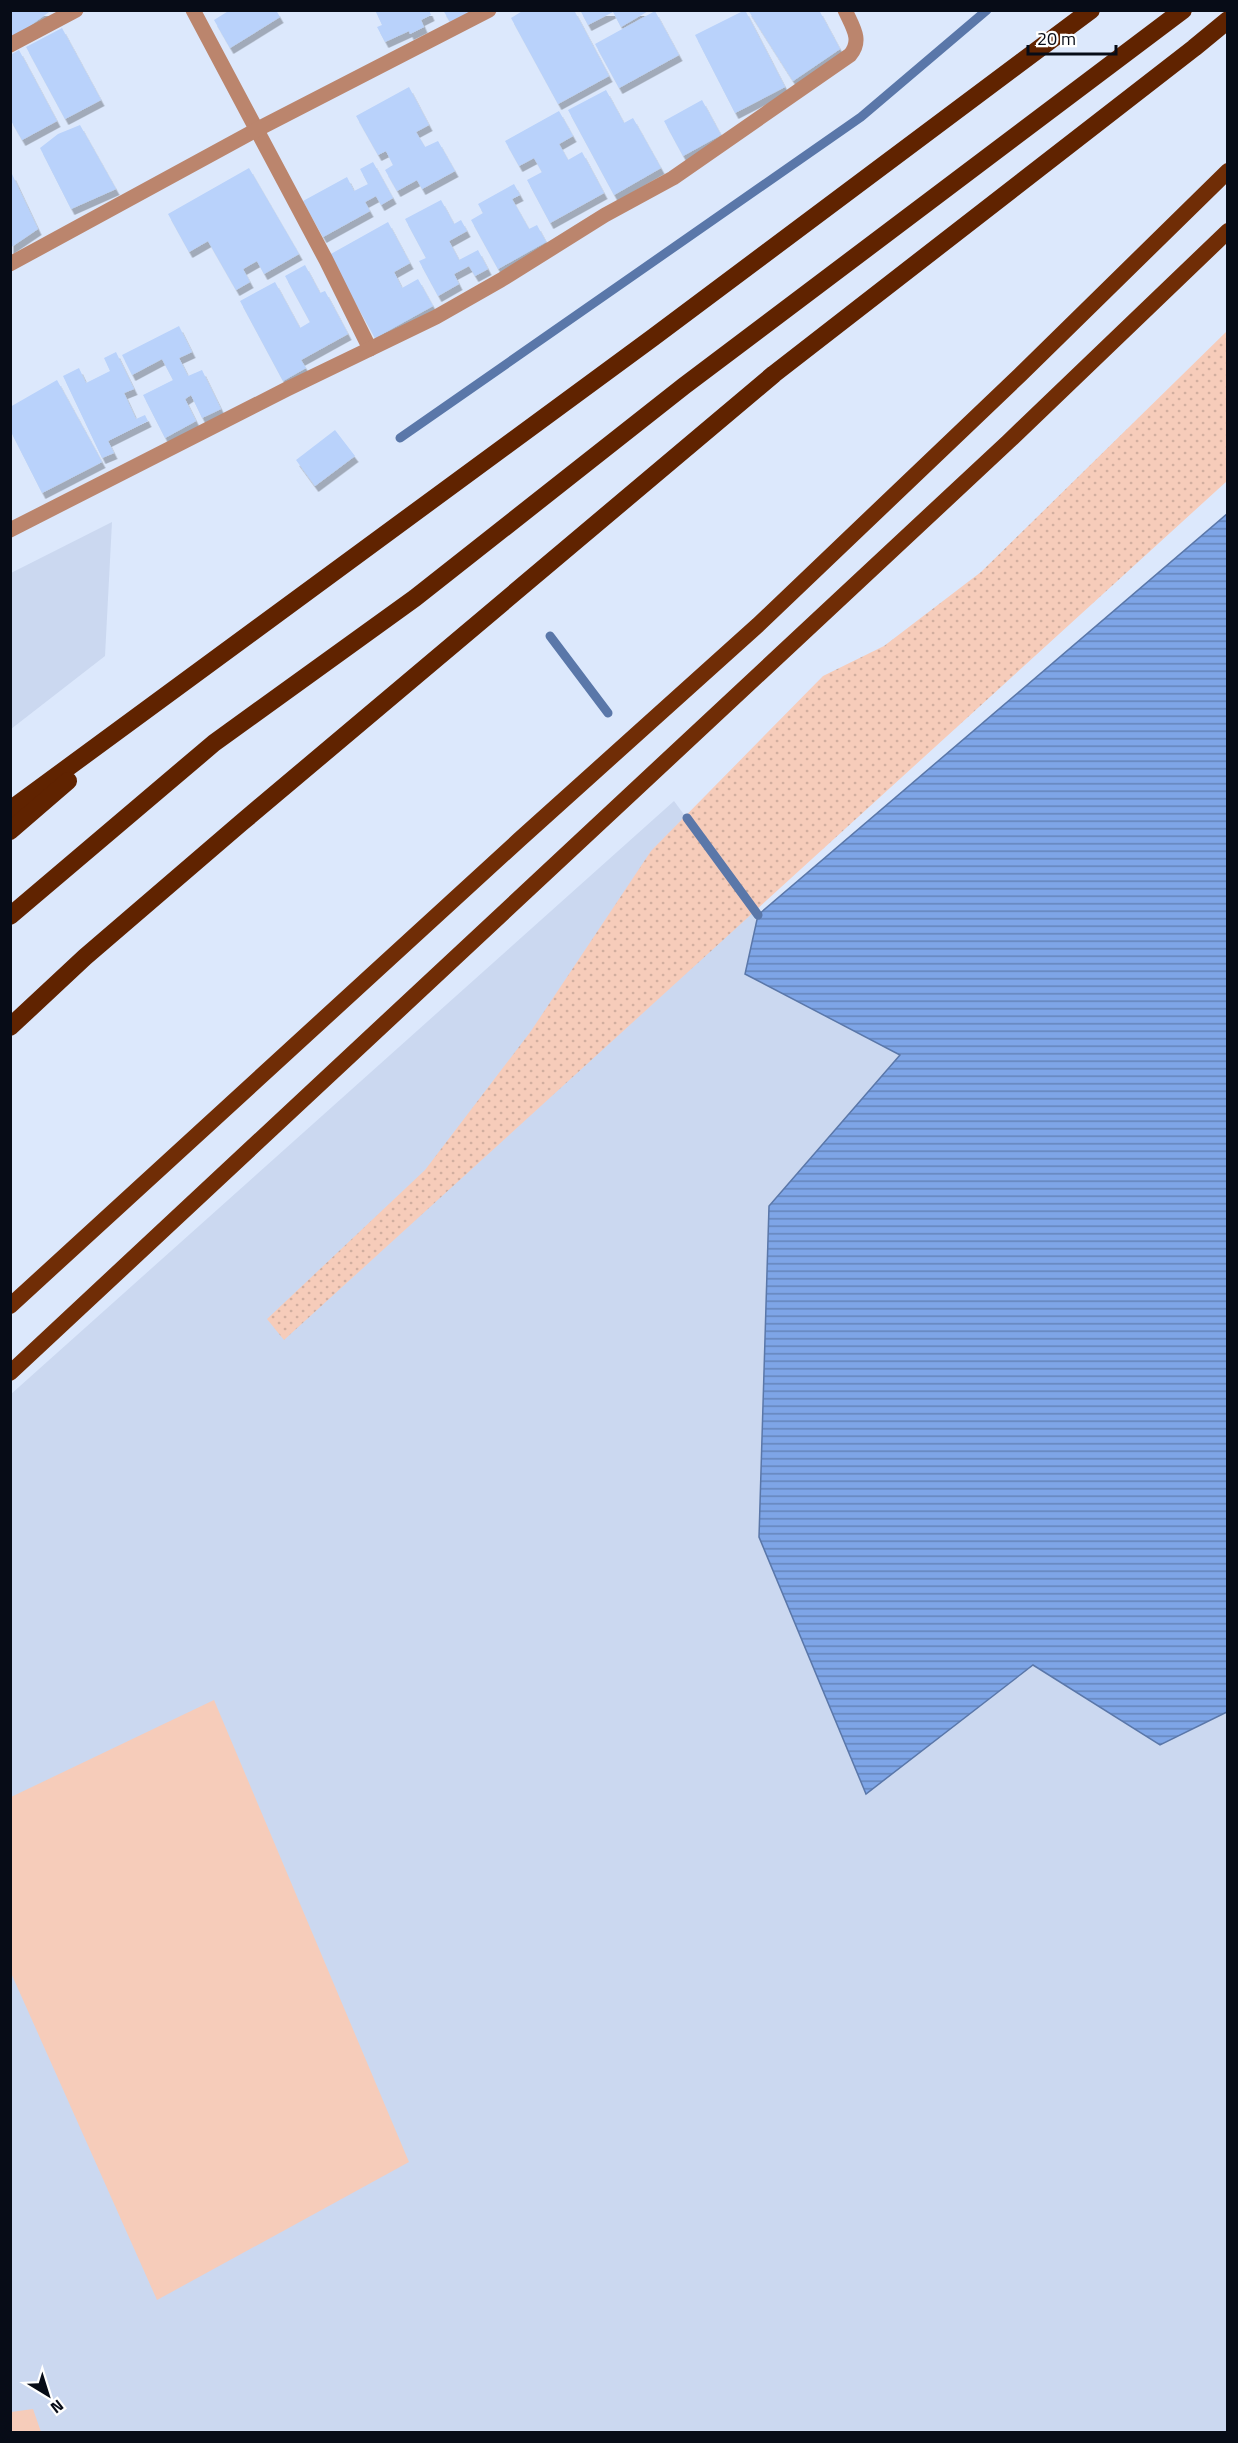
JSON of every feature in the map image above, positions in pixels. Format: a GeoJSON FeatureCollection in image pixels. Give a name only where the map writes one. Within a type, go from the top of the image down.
{"type":"FeatureCollection","features":[{"type":"Feature","properties":{"kind":"highway"},"geometry":{"type":"LineString","coordinates":[[10,810],[1091,10]]}},
{"type":"Feature","properties":{"kind":"highway"},"geometry":{"type":"LineString","coordinates":[[10,916],[214,743],[415,598],[684,386],[1183,10]]}},
{"type":"Feature","properties":{"kind":"highway"},"geometry":{"type":"LineString","coordinates":[[10,1027],[85,957],[241,823],[774,374],[1227,20]]}},
{"type":"Feature","properties":{"kind":"highway"},"geometry":{"type":"LineString","coordinates":[[10,1306],[510,848],[758,625],[1020,375],[1227,171]]}},
{"type":"Feature","properties":{"kind":"highway"},"geometry":{"type":"LineString","coordinates":[[10,1372],[29,1357],[1008,442],[1227,231]]}},
{"type":"Feature","properties":{"kind":"highway"},"geometry":{"type":"LineString","coordinates":[[10,831],[172,692]]}},
{"type":"Feature","properties":{"kind":"highway"},"geometry":{"type":"LineString","coordinates":[[10,1379],[29,1357]]}},
{"type":"Feature","properties":{"kind":"street"},"geometry":{"type":"LineString","coordinates":[[10,45],[76,10]]}},
{"type":"Feature","properties":{"kind":"street"},"geometry":{"type":"LineString","coordinates":[[193,10],[370,349]]}},
{"type":"Feature","properties":{"kind":"street"},"geometry":{"type":"LineString","coordinates":[[10,264],[256,130],[489,10]]}},
{"type":"Feature","properties":{"kind":"street"},"geometry":{"type":"LineString","coordinates":[[10,530],[446,311],[605,215],[674,178],[850,54],[856,48],[858,41],[845,10]]}},
{"type":"Feature","properties":{"kind":"shaded area"},"geometry":{"type":"Polygon","coordinates":[[[1227,331],[1227,481],[284,1340],[267,1319],[425,1170],[531,1031],[651,851],[823,676],[884,646],[981,572],[1227,331]]]}},
{"type":"Feature","properties":{"kind":"shaded area"},"geometry":{"type":"Polygon","coordinates":[[[112,522],[105,656],[11,729],[11,573],[112,522]]]}},
{"type":"Feature","properties":{"kind":"shaded area"},"geometry":{"type":"Polygon","coordinates":[[[674,801],[758,915],[745,974],[900,1055],[769,1207],[865,1793],[1034,1665],[1160,1745],[1227,1712],[1227,2432],[11,2432],[10,1395],[674,801]]]}},
{"type":"Feature","properties":{"kind":"shaded area"},"geometry":{"type":"Polygon","coordinates":[[[214,1700],[409,2162],[157,2300],[11,1973],[11,1797],[214,1700]]]}},
{"type":"Feature","properties":{"kind":"shaded area"},"geometry":{"type":"Polygon","coordinates":[[[33,2409],[41,2432],[11,2432],[11,2412],[33,2409]]]}},
{"type":"Feature","properties":{"kind":"water"},"geometry":{"type":"Polygon","coordinates":[[[1227,514],[1227,1712],[1160,1745],[1033,1665],[866,1794],[759,1537],[769,1206],[900,1055],[745,974],[758,915],[1227,514]]]}},
{"type":"Feature","properties":{"kind":"building"},"geometry":{"type":"Polygon","coordinates":[[[10,10],[52,10],[10,40],[10,10]]]}},
{"type":"Feature","properties":{"kind":"building"},"geometry":{"type":"Polygon","coordinates":[[[230,10],[276,10],[280,17],[230,48],[214,20],[230,10]]]}},
{"type":"Feature","properties":{"kind":"building"},"geometry":{"type":"Polygon","coordinates":[[[375,10],[429,10],[431,15],[421,20],[424,27],[385,42],[377,27],[382,25],[375,10]]]}},
{"type":"Feature","properties":{"kind":"building"},"geometry":{"type":"Polygon","coordinates":[[[443,10],[480,10],[453,27],[443,10]]]}},
{"type":"Feature","properties":{"kind":"building"},"geometry":{"type":"Polygon","coordinates":[[[524,10],[574,10],[609,76],[558,104],[511,18],[524,10]]]}},
{"type":"Feature","properties":{"kind":"building"},"geometry":{"type":"Polygon","coordinates":[[[580,10],[650,10],[621,27],[613,12],[588,25],[580,10]]]}},
{"type":"Feature","properties":{"kind":"building"},"geometry":{"type":"Polygon","coordinates":[[[745,10],[785,87],[735,113],[695,35],[745,10]]]}},
{"type":"Feature","properties":{"kind":"building"},"geometry":{"type":"Polygon","coordinates":[[[748,10],[819,10],[840,49],[793,81],[748,10]]]}},
{"type":"Feature","properties":{"kind":"building"},"geometry":{"type":"Polygon","coordinates":[[[655,11],[679,55],[619,88],[595,44],[655,11]]]}},
{"type":"Feature","properties":{"kind":"building"},"geometry":{"type":"Polygon","coordinates":[[[62,28],[101,100],[65,119],[26,47],[62,28]]]}},
{"type":"Feature","properties":{"kind":"building"},"geometry":{"type":"Polygon","coordinates":[[[19,50],[57,121],[22,140],[10,119],[10,55],[19,50]]]}},
{"type":"Feature","properties":{"kind":"building"},"geometry":{"type":"Polygon","coordinates":[[[409,87],[429,125],[416,132],[425,147],[438,141],[455,171],[422,189],[417,180],[397,191],[385,170],[393,165],[386,151],[378,155],[356,116],[409,87]]]}},
{"type":"Feature","properties":{"kind":"building"},"geometry":{"type":"Polygon","coordinates":[[[606,90],[624,123],[633,118],[661,168],[614,195],[568,110],[606,90]]]}},
{"type":"Feature","properties":{"kind":"building"},"geometry":{"type":"Polygon","coordinates":[[[702,100],[721,135],[683,156],[664,121],[702,100]]]}},
{"type":"Feature","properties":{"kind":"building"},"geometry":{"type":"Polygon","coordinates":[[[559,111],[573,136],[559,144],[568,160],[582,152],[604,193],[550,223],[527,180],[542,172],[534,158],[519,166],[505,141],[559,111]]]}},
{"type":"Feature","properties":{"kind":"building"},"geometry":{"type":"Polygon","coordinates":[[[80,125],[116,189],[71,209],[40,148],[58,134],[80,125]]]}},
{"type":"Feature","properties":{"kind":"building"},"geometry":{"type":"Polygon","coordinates":[[[373,162],[393,198],[381,205],[376,196],[365,202],[370,211],[323,237],[303,201],[347,177],[354,191],[368,184],[360,169],[373,162]]]}},
{"type":"Feature","properties":{"kind":"building"},"geometry":{"type":"Polygon","coordinates":[[[249,168],[299,254],[264,274],[257,261],[243,269],[250,282],[236,290],[208,241],[189,252],[168,214],[249,168]]]}},
{"type":"Feature","properties":{"kind":"building"},"geometry":{"type":"Polygon","coordinates":[[[12,174],[38,229],[10,248],[10,175],[12,174]]]}},
{"type":"Feature","properties":{"kind":"building"},"geometry":{"type":"Polygon","coordinates":[[[514,184],[520,195],[512,199],[529,229],[537,225],[546,242],[498,269],[471,220],[483,213],[478,204],[514,184]]]}},
{"type":"Feature","properties":{"kind":"building"},"geometry":{"type":"Polygon","coordinates":[[[441,200],[454,224],[461,220],[467,231],[449,241],[459,260],[478,250],[488,269],[475,276],[469,266],[454,274],[459,284],[438,296],[419,261],[426,258],[405,219],[441,200]]]}},
{"type":"Feature","properties":{"kind":"building"},"geometry":{"type":"Polygon","coordinates":[[[388,222],[410,263],[394,272],[402,288],[418,279],[433,306],[375,338],[329,255],[388,222]]]}},
{"type":"Feature","properties":{"kind":"building"},"geometry":{"type":"Polygon","coordinates":[[[305,265],[320,293],[325,291],[348,334],[301,360],[306,368],[283,381],[240,301],[275,282],[300,328],[310,322],[285,276],[305,265]]]}},
{"type":"Feature","properties":{"kind":"building"},"geometry":{"type":"Polygon","coordinates":[[[179,326],[192,352],[179,358],[188,376],[202,370],[221,409],[202,418],[191,395],[185,399],[196,421],[165,438],[143,395],[173,380],[162,359],[132,375],[122,355],[179,326]]]}},
{"type":"Feature","properties":{"kind":"building"},"geometry":{"type":"Polygon","coordinates":[[[116,352],[134,389],[124,393],[136,419],[145,415],[148,421],[108,441],[114,453],[102,458],[63,376],[79,368],[86,383],[110,371],[104,358],[116,352]]]}},
{"type":"Feature","properties":{"kind":"building"},"geometry":{"type":"Polygon","coordinates":[[[57,380],[102,462],[42,493],[10,430],[10,407],[57,380]]]}},
{"type":"Feature","properties":{"kind":"building"},"geometry":{"type":"Polygon","coordinates":[[[335,430],[355,456],[315,486],[296,460],[335,430]]]}},
{"type":"Feature","properties":{"kind":"waterway"},"geometry":{"type":"LineString","coordinates":[[400,438],[861,117],[987,10]]}},
{"type":"Feature","properties":{"kind":"waterway"},"geometry":{"type":"LineString","coordinates":[[550,636],[608,713]]}},
{"type":"Feature","properties":{"kind":"waterway"},"geometry":{"type":"LineString","coordinates":[[687,818],[758,915]]}}]}
